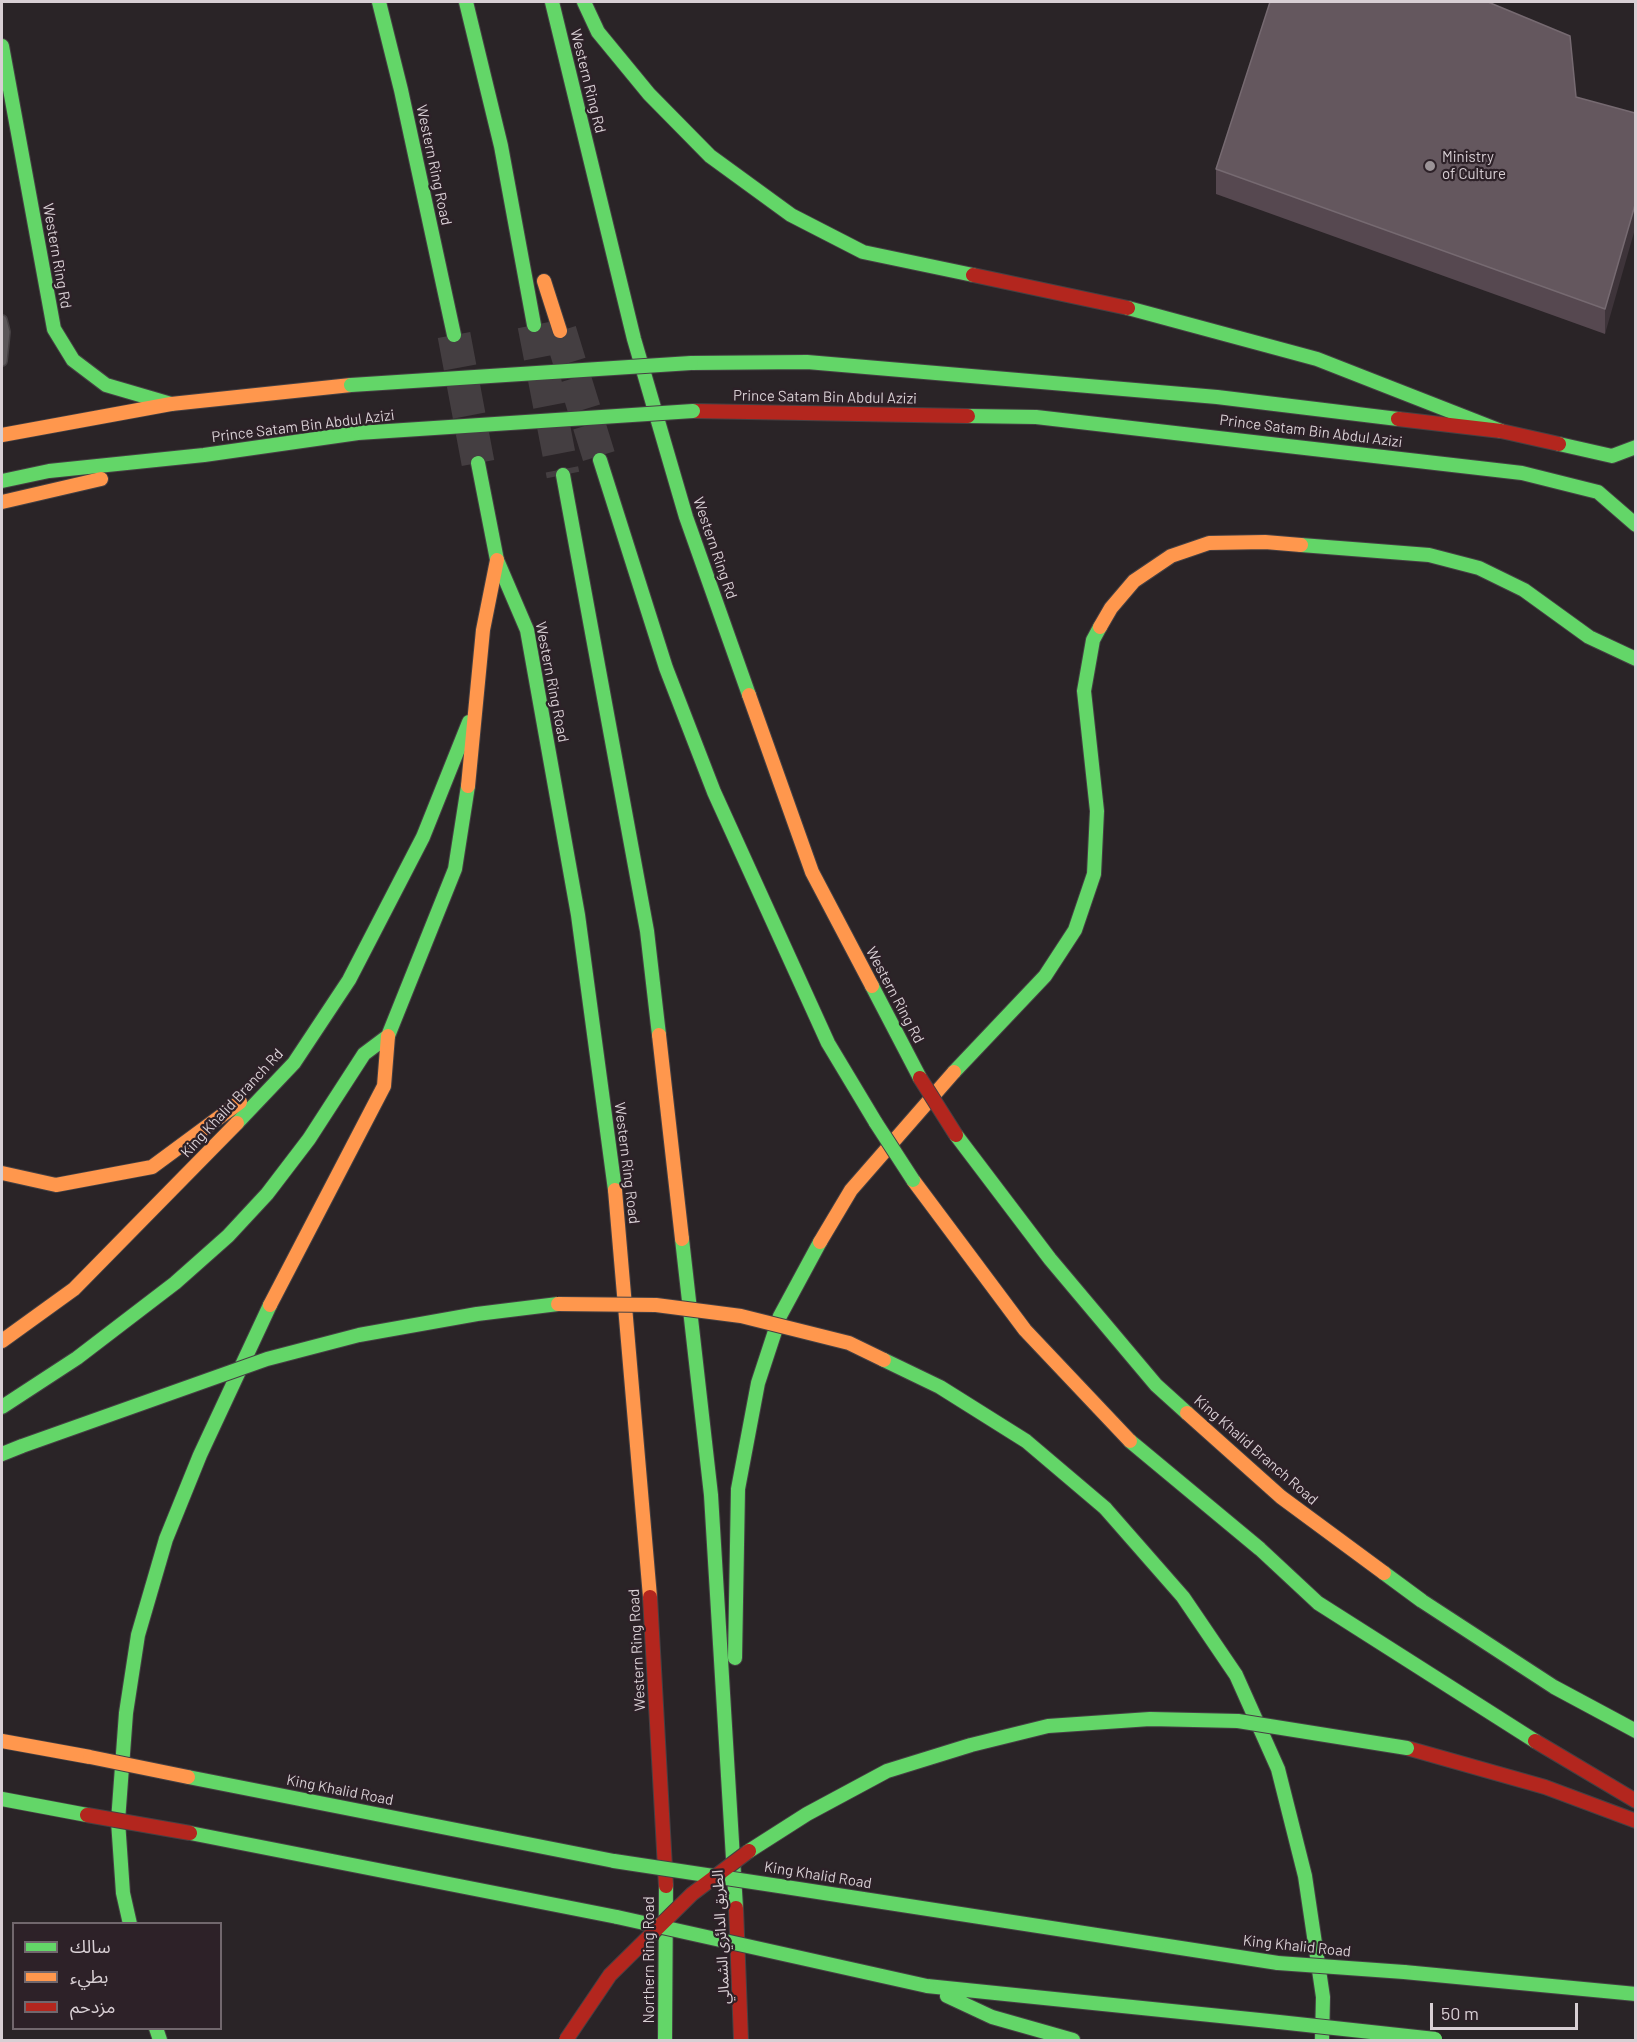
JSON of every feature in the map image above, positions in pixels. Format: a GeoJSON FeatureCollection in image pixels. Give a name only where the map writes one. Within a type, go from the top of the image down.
{"type":"FeatureCollection","features":[{"type":"Feature","properties":{"kind":"main road","name":"Western Ring Road"},"geometry":{"type":"LineString","coordinates":[[379,2],[401,90],[454,335]]}},
{"type":"Feature","properties":{"kind":"main road"},"geometry":{"type":"LineString","coordinates":[[466,2],[501,146],[534,325]]}},
{"type":"Feature","properties":{"kind":"main road","name":"Western Ring Rd"},"geometry":{"type":"LineString","coordinates":[[552,2],[634,339],[686,517],[812,872],[920,1078],[956,1135]]}},
{"type":"Feature","properties":{"kind":"main road"},"geometry":{"type":"LineString","coordinates":[[584,2],[598,32],[649,94],[710,156],[791,215],[863,252],[977,278],[1139,310],[1305,356],[1501,431]]}},
{"type":"Feature","properties":{"kind":"main road","name":"Western Ring Rd"},"geometry":{"type":"LineString","coordinates":[[2,46],[54,329],[73,360],[106,385],[171,404]]}},
{"type":"Feature","properties":{"kind":"main road"},"geometry":{"type":"LineString","coordinates":[[501,146],[560,331]]}},
{"type":"Feature","properties":{"kind":"main road","name":"Prince Satam Bin Abdul Azizi"},"geometry":{"type":"LineString","coordinates":[[2,435],[171,404],[351,385],[691,363],[818,363],[1217,397],[1501,431],[1612,456],[1635,447]]}},
{"type":"Feature","properties":{"kind":"main road","name":"Prince Satam Bin Abdul Azizi"},"geometry":{"type":"LineString","coordinates":[[2,481],[49,471],[204,455],[358,433],[693,411],[1036,417],[1511,472],[1598,492],[1635,525]]}},
{"type":"Feature","properties":{"kind":"main road"},"geometry":{"type":"LineString","coordinates":[[2,502],[204,455]]}},
{"type":"Feature","properties":{"kind":"main road"},"geometry":{"type":"LineString","coordinates":[[600,460],[666,668],[714,792],[828,1043],[876,1124],[913,1180],[1025,1330],[1130,1441],[1260,1549],[1318,1603],[1588,1775],[1635,1801]]}},
{"type":"Feature","properties":{"kind":"main road","name":"Western Ring Road"},"geometry":{"type":"LineString","coordinates":[[478,463],[497,560],[527,630],[578,915],[615,1193],[646,1531],[666,1880]]}},
{"type":"Feature","properties":{"kind":"main road"},"geometry":{"type":"LineString","coordinates":[[563,475],[647,931],[711,1495],[731,1832]]}},
{"type":"Feature","properties":{"kind":"main road"},"geometry":{"type":"LineString","coordinates":[[731,1832],[738,1489],[762,1371],[780,1316],[807,1262],[851,1190],[950,1076],[1045,976],[1075,930],[1094,874],[1097,811],[1084,691],[1093,640],[1111,608],[1134,581],[1171,556],[1209,543],[1265,542],[1429,555],[1479,568],[1524,590],[1589,637],[1635,658]]}},
{"type":"Feature","properties":{"kind":"main road"},"geometry":{"type":"LineString","coordinates":[[129,1922],[123,1893],[118,1821],[126,1713],[138,1635],[166,1539],[200,1455],[280,1284],[384,1086],[388,1036],[455,869],[473,752],[483,630],[497,560]]}},
{"type":"Feature","properties":{"kind":"main road","name":"King Khalid Branch Rd"},"geometry":{"type":"LineString","coordinates":[[2,1341],[74,1289],[175,1188],[294,1063],[349,980],[423,837],[477,702]]}},
{"type":"Feature","properties":{"kind":"main road"},"geometry":{"type":"LineString","coordinates":[[2,1407],[77,1358],[175,1283],[228,1236],[267,1194],[309,1139],[364,1054],[388,1036]]}},
{"type":"Feature","properties":{"kind":"main road"},"geometry":{"type":"LineString","coordinates":[[2,1173],[56,1185],[152,1167],[294,1063]]}},
{"type":"Feature","properties":{"kind":"main road","name":"King Khalid Branch Road"},"geometry":{"type":"LineString","coordinates":[[956,1135],[1050,1258],[1156,1385],[1281,1497],[1422,1601],[1554,1687],[1635,1731]]}},
{"type":"Feature","properties":{"kind":"main road"},"geometry":{"type":"LineString","coordinates":[[2,1454],[267,1359],[359,1335],[477,1314],[567,1303],[656,1305],[741,1316],[849,1343],[940,1387],[1026,1441],[1105,1508],[1183,1597],[1236,1675],[1278,1769],[1305,1876],[1323,1997],[1322,2040]]}},
{"type":"Feature","properties":{"kind":"main road"},"geometry":{"type":"LineString","coordinates":[[566,2040],[610,1975],[692,1894],[754,1848],[807,1814],[887,1771],[971,1745],[1048,1726],[1150,1719],[1238,1721],[1407,1748],[1545,1787],[1635,1821]]}},
{"type":"Feature","properties":{"kind":"main road","name":"King Khalid Road"},"geometry":{"type":"LineString","coordinates":[[2,1741],[614,1861],[1278,1963],[1404,1972],[1635,1994]]}},
{"type":"Feature","properties":{"kind":"main road"},"geometry":{"type":"LineString","coordinates":[[2,1799],[190,1833],[616,1917],[927,1986],[1452,2040]]}},
{"type":"Feature","properties":{"kind":"main road","name":"الطريق الدائري الشمالي"},"geometry":{"type":"LineString","coordinates":[[731,1832],[742,2015],[741,2040]]}},
{"type":"Feature","properties":{"kind":"main road","name":"Northern Ring Road"},"geometry":{"type":"LineString","coordinates":[[665,2040],[666,1880]]}},
{"type":"Feature","properties":{"kind":"main road"},"geometry":{"type":"LineString","coordinates":[[927,1986],[992,2017],[1045,2030],[1073,2040]]}},
{"type":"Feature","properties":{"kind":"main road"},"geometry":{"type":"LineString","coordinates":[[742,2015],[749,2040]]}},
{"type":"Feature","properties":{"kind":"lane"},"geometry":{"type":"LineString","coordinates":[[2,320],[5,332],[2,361]]}},
{"type":"Feature","properties":{"kind":"building","name":"Ministry of Culture"},"geometry":{"type":"Polygon","coordinates":[[[1270,2],[1488,2],[1570,36],[1576,97],[1635,113],[1635,205],[1605,309],[1216,169],[1270,2]]]}},
{"type":"Feature","properties":{"kind":"tunnel"},"geometry":{"type":"LineString","coordinates":[[534,325],[563,475]]}},
{"type":"Feature","properties":{"kind":"tunnel"},"geometry":{"type":"LineString","coordinates":[[560,331],[600,460]]}},
{"type":"Feature","properties":{"kind":"tunnel"},"geometry":{"type":"LineString","coordinates":[[454,335],[478,463]]}},
{"type":"Feature","properties":{"kind":"traffic: fast"},"geometry":{"type":"LineString","coordinates":[[379,2],[401,90],[454,335]]}},
{"type":"Feature","properties":{"kind":"traffic: fast"},"geometry":{"type":"LineString","coordinates":[[466,2],[501,146],[534,325]]}},
{"type":"Feature","properties":{"kind":"traffic: fast"},"geometry":{"type":"LineString","coordinates":[[552,2],[634,339],[686,517],[749,695]]}},
{"type":"Feature","properties":{"kind":"traffic: fast"},"geometry":{"type":"LineString","coordinates":[[584,2],[598,32],[649,94],[710,156],[791,215],[863,252],[973,275]]}},
{"type":"Feature","properties":{"kind":"traffic: fast"},"geometry":{"type":"LineString","coordinates":[[2,46],[54,329],[73,360],[106,385],[171,404]]}},
{"type":"Feature","properties":{"kind":"traffic: fast"},"geometry":{"type":"LineString","coordinates":[[1128,308],[1317,359],[1501,431]]}},
{"type":"Feature","properties":{"kind":"traffic: fast"},"geometry":{"type":"LineString","coordinates":[[691,363],[807,362],[1217,397],[1398,419]]}},
{"type":"Feature","properties":{"kind":"traffic: fast"},"geometry":{"type":"LineString","coordinates":[[351,385],[691,363]]}},
{"type":"Feature","properties":{"kind":"traffic: fast"},"geometry":{"type":"LineString","coordinates":[[358,433],[693,411]]}},
{"type":"Feature","properties":{"kind":"traffic: fast"},"geometry":{"type":"LineString","coordinates":[[968,416],[1036,417],[1522,473],[1598,492],[1636,525]]}},
{"type":"Feature","properties":{"kind":"traffic: fast"},"geometry":{"type":"LineString","coordinates":[[2,481],[49,471],[204,455],[358,433]]}},
{"type":"Feature","properties":{"kind":"traffic: fast"},"geometry":{"type":"LineString","coordinates":[[1559,444],[1612,456],[1636,447]]}},
{"type":"Feature","properties":{"kind":"traffic: fast"},"geometry":{"type":"LineString","coordinates":[[600,460],[666,668],[714,792],[828,1043],[876,1123]]}},
{"type":"Feature","properties":{"kind":"traffic: fast"},"geometry":{"type":"LineString","coordinates":[[478,463],[497,560],[527,630],[578,915],[615,1190]]}},
{"type":"Feature","properties":{"kind":"traffic: fast"},"geometry":{"type":"LineString","coordinates":[[563,475],[647,931],[659,1035]]}},
{"type":"Feature","properties":{"kind":"traffic: fast"},"geometry":{"type":"LineString","coordinates":[[1301,545],[1429,555],[1479,568],[1524,590],[1589,637],[1636,659]]}},
{"type":"Feature","properties":{"kind":"traffic: fast"},"geometry":{"type":"LineString","coordinates":[[954,1072],[1045,976],[1075,930],[1094,874],[1097,811],[1084,691],[1093,640],[1100,627]]}},
{"type":"Feature","properties":{"kind":"traffic: fast"},"geometry":{"type":"LineString","coordinates":[[237,1123],[294,1063],[349,980],[423,837],[469,722]]}},
{"type":"Feature","properties":{"kind":"traffic: fast"},"geometry":{"type":"LineString","coordinates":[[2,1407],[77,1358],[175,1283],[228,1236],[267,1194],[309,1139],[364,1054],[388,1036],[455,869],[468,786]]}},
{"type":"Feature","properties":{"kind":"traffic: fast"},"geometry":{"type":"LineString","coordinates":[[872,986],[920,1078]]}},
{"type":"Feature","properties":{"kind":"traffic: fast"},"geometry":{"type":"LineString","coordinates":[[876,1123],[913,1180]]}},
{"type":"Feature","properties":{"kind":"traffic: fast"},"geometry":{"type":"LineString","coordinates":[[956,1135],[1050,1259],[1156,1385],[1187,1413]]}},
{"type":"Feature","properties":{"kind":"traffic: fast"},"geometry":{"type":"LineString","coordinates":[[682,1239],[711,1495],[736,1908]]}},
{"type":"Feature","properties":{"kind":"traffic: fast"},"geometry":{"type":"LineString","coordinates":[[735,1658],[738,1489],[758,1383],[780,1316],[820,1242]]}},
{"type":"Feature","properties":{"kind":"traffic: fast"},"geometry":{"type":"LineString","coordinates":[[22,1446],[267,1359],[359,1335],[477,1314],[558,1304]]}},
{"type":"Feature","properties":{"kind":"traffic: fast"},"geometry":{"type":"LineString","coordinates":[[130,1922],[123,1893],[118,1821],[126,1713],[138,1635],[166,1539],[200,1455],[270,1305]]}},
{"type":"Feature","properties":{"kind":"traffic: fast"},"geometry":{"type":"LineString","coordinates":[[884,1360],[940,1387],[1026,1441],[1105,1508]]}},
{"type":"Feature","properties":{"kind":"traffic: fast"},"geometry":{"type":"LineString","coordinates":[[1130,1441],[1260,1549],[1318,1603],[1535,1741]]}},
{"type":"Feature","properties":{"kind":"traffic: fast"},"geometry":{"type":"LineString","coordinates":[[2,1454],[22,1446]]}},
{"type":"Feature","properties":{"kind":"traffic: fast"},"geometry":{"type":"LineString","coordinates":[[1105,1508],[1183,1597],[1236,1675],[1278,1769],[1305,1876],[1323,1997],[1322,2040]]}},
{"type":"Feature","properties":{"kind":"traffic: fast"},"geometry":{"type":"LineString","coordinates":[[1384,1573],[1422,1601],[1554,1687],[1636,1731]]}},
{"type":"Feature","properties":{"kind":"traffic: fast"},"geometry":{"type":"LineString","coordinates":[[749,1851],[807,1814],[887,1771],[971,1745],[1048,1726],[1150,1719],[1238,1721],[1407,1748]]}},
{"type":"Feature","properties":{"kind":"traffic: fast"},"geometry":{"type":"LineString","coordinates":[[188,1777],[614,1861]]}},
{"type":"Feature","properties":{"kind":"traffic: fast"},"geometry":{"type":"LineString","coordinates":[[2,1799],[87,1815]]}},
{"type":"Feature","properties":{"kind":"traffic: fast"},"geometry":{"type":"LineString","coordinates":[[190,1833],[617,1917]]}},
{"type":"Feature","properties":{"kind":"traffic: fast"},"geometry":{"type":"LineString","coordinates":[[614,1861],[779,1886]]}},
{"type":"Feature","properties":{"kind":"traffic: fast"},"geometry":{"type":"LineString","coordinates":[[665,2040],[666,1886]]}},
{"type":"Feature","properties":{"kind":"traffic: fast"},"geometry":{"type":"LineString","coordinates":[[779,1886],[1278,1963]]}},
{"type":"Feature","properties":{"kind":"traffic: fast"},"geometry":{"type":"LineString","coordinates":[[617,1917],[927,1986]]}},
{"type":"Feature","properties":{"kind":"traffic: fast"},"geometry":{"type":"LineString","coordinates":[[1278,1963],[1404,1972]]}},
{"type":"Feature","properties":{"kind":"traffic: fast"},"geometry":{"type":"LineString","coordinates":[[1404,1972],[1636,1994]]}},
{"type":"Feature","properties":{"kind":"traffic: fast"},"geometry":{"type":"LineString","coordinates":[[927,1986],[1279,2022]]}},
{"type":"Feature","properties":{"kind":"traffic: fast"},"geometry":{"type":"LineString","coordinates":[[947,1996],[992,2017],[1073,2040]]}},
{"type":"Feature","properties":{"kind":"traffic: fast"},"geometry":{"type":"LineString","coordinates":[[1279,2022],[1435,2039]]}},
{"type":"Feature","properties":{"kind":"traffic: fast"},"geometry":{"type":"LineString","coordinates":[[157,2030],[160,2040]]}},
{"type":"Feature","properties":{"kind":"traffic: slow"},"geometry":{"type":"LineString","coordinates":[[544,281],[560,331]]}},
{"type":"Feature","properties":{"kind":"traffic: slow"},"geometry":{"type":"LineString","coordinates":[[2,435],[171,404],[351,385]]}},
{"type":"Feature","properties":{"kind":"traffic: slow"},"geometry":{"type":"LineString","coordinates":[[2,502],[101,479]]}},
{"type":"Feature","properties":{"kind":"traffic: slow"},"geometry":{"type":"LineString","coordinates":[[1100,627],[1111,608],[1134,581],[1171,556],[1209,543],[1265,542],[1301,545]]}},
{"type":"Feature","properties":{"kind":"traffic: slow"},"geometry":{"type":"LineString","coordinates":[[468,786],[483,630],[497,560]]}},
{"type":"Feature","properties":{"kind":"traffic: slow"},"geometry":{"type":"LineString","coordinates":[[749,695],[812,872],[872,986]]}},
{"type":"Feature","properties":{"kind":"traffic: slow"},"geometry":{"type":"LineString","coordinates":[[659,1035],[682,1239]]}},
{"type":"Feature","properties":{"kind":"traffic: slow"},"geometry":{"type":"LineString","coordinates":[[270,1305],[384,1086],[388,1036]]}},
{"type":"Feature","properties":{"kind":"traffic: slow"},"geometry":{"type":"LineString","coordinates":[[820,1242],[851,1190],[954,1072]]}},
{"type":"Feature","properties":{"kind":"traffic: slow"},"geometry":{"type":"LineString","coordinates":[[2,1173],[56,1185],[152,1167],[240,1102]]}},
{"type":"Feature","properties":{"kind":"traffic: slow"},"geometry":{"type":"LineString","coordinates":[[2,1341],[74,1289],[237,1123]]}},
{"type":"Feature","properties":{"kind":"traffic: slow"},"geometry":{"type":"LineString","coordinates":[[913,1180],[1025,1330],[1130,1441]]}},
{"type":"Feature","properties":{"kind":"traffic: slow"},"geometry":{"type":"LineString","coordinates":[[615,1190],[650,1597]]}},
{"type":"Feature","properties":{"kind":"traffic: slow"},"geometry":{"type":"LineString","coordinates":[[558,1304],[656,1305],[741,1316],[849,1343],[884,1360]]}},
{"type":"Feature","properties":{"kind":"traffic: slow"},"geometry":{"type":"LineString","coordinates":[[1187,1413],[1281,1497],[1384,1573]]}},
{"type":"Feature","properties":{"kind":"traffic: slow"},"geometry":{"type":"LineString","coordinates":[[2,1741],[90,1757]]}},
{"type":"Feature","properties":{"kind":"traffic: slow"},"geometry":{"type":"LineString","coordinates":[[90,1757],[188,1777]]}},
{"type":"Feature","properties":{"kind":"traffic: jam"},"geometry":{"type":"LineString","coordinates":[[973,275],[1128,308]]}},
{"type":"Feature","properties":{"kind":"traffic: jam"},"geometry":{"type":"LineString","coordinates":[[693,411],[968,416]]}},
{"type":"Feature","properties":{"kind":"traffic: jam"},"geometry":{"type":"LineString","coordinates":[[1398,419],[1501,431],[1559,444]]}},
{"type":"Feature","properties":{"kind":"traffic: jam"},"geometry":{"type":"LineString","coordinates":[[920,1078],[956,1135]]}},
{"type":"Feature","properties":{"kind":"traffic: jam"},"geometry":{"type":"LineString","coordinates":[[650,1597],[666,1886]]}},
{"type":"Feature","properties":{"kind":"traffic: jam"},"geometry":{"type":"LineString","coordinates":[[1535,1741],[1636,1801]]}},
{"type":"Feature","properties":{"kind":"traffic: jam"},"geometry":{"type":"LineString","coordinates":[[1407,1748],[1545,1787],[1636,1821]]}},
{"type":"Feature","properties":{"kind":"traffic: jam"},"geometry":{"type":"LineString","coordinates":[[87,1815],[190,1833]]}},
{"type":"Feature","properties":{"kind":"traffic: jam"},"geometry":{"type":"LineString","coordinates":[[566,2040],[610,1975],[692,1894],[749,1851]]}},
{"type":"Feature","properties":{"kind":"traffic: jam"},"geometry":{"type":"LineString","coordinates":[[736,1908],[741,2040]]}},
{"type":"Feature","properties":{"kind":"place","name":"Ministry of Culture"},"geometry":{"type":"Point","coordinates":[1430,166]}}]}
